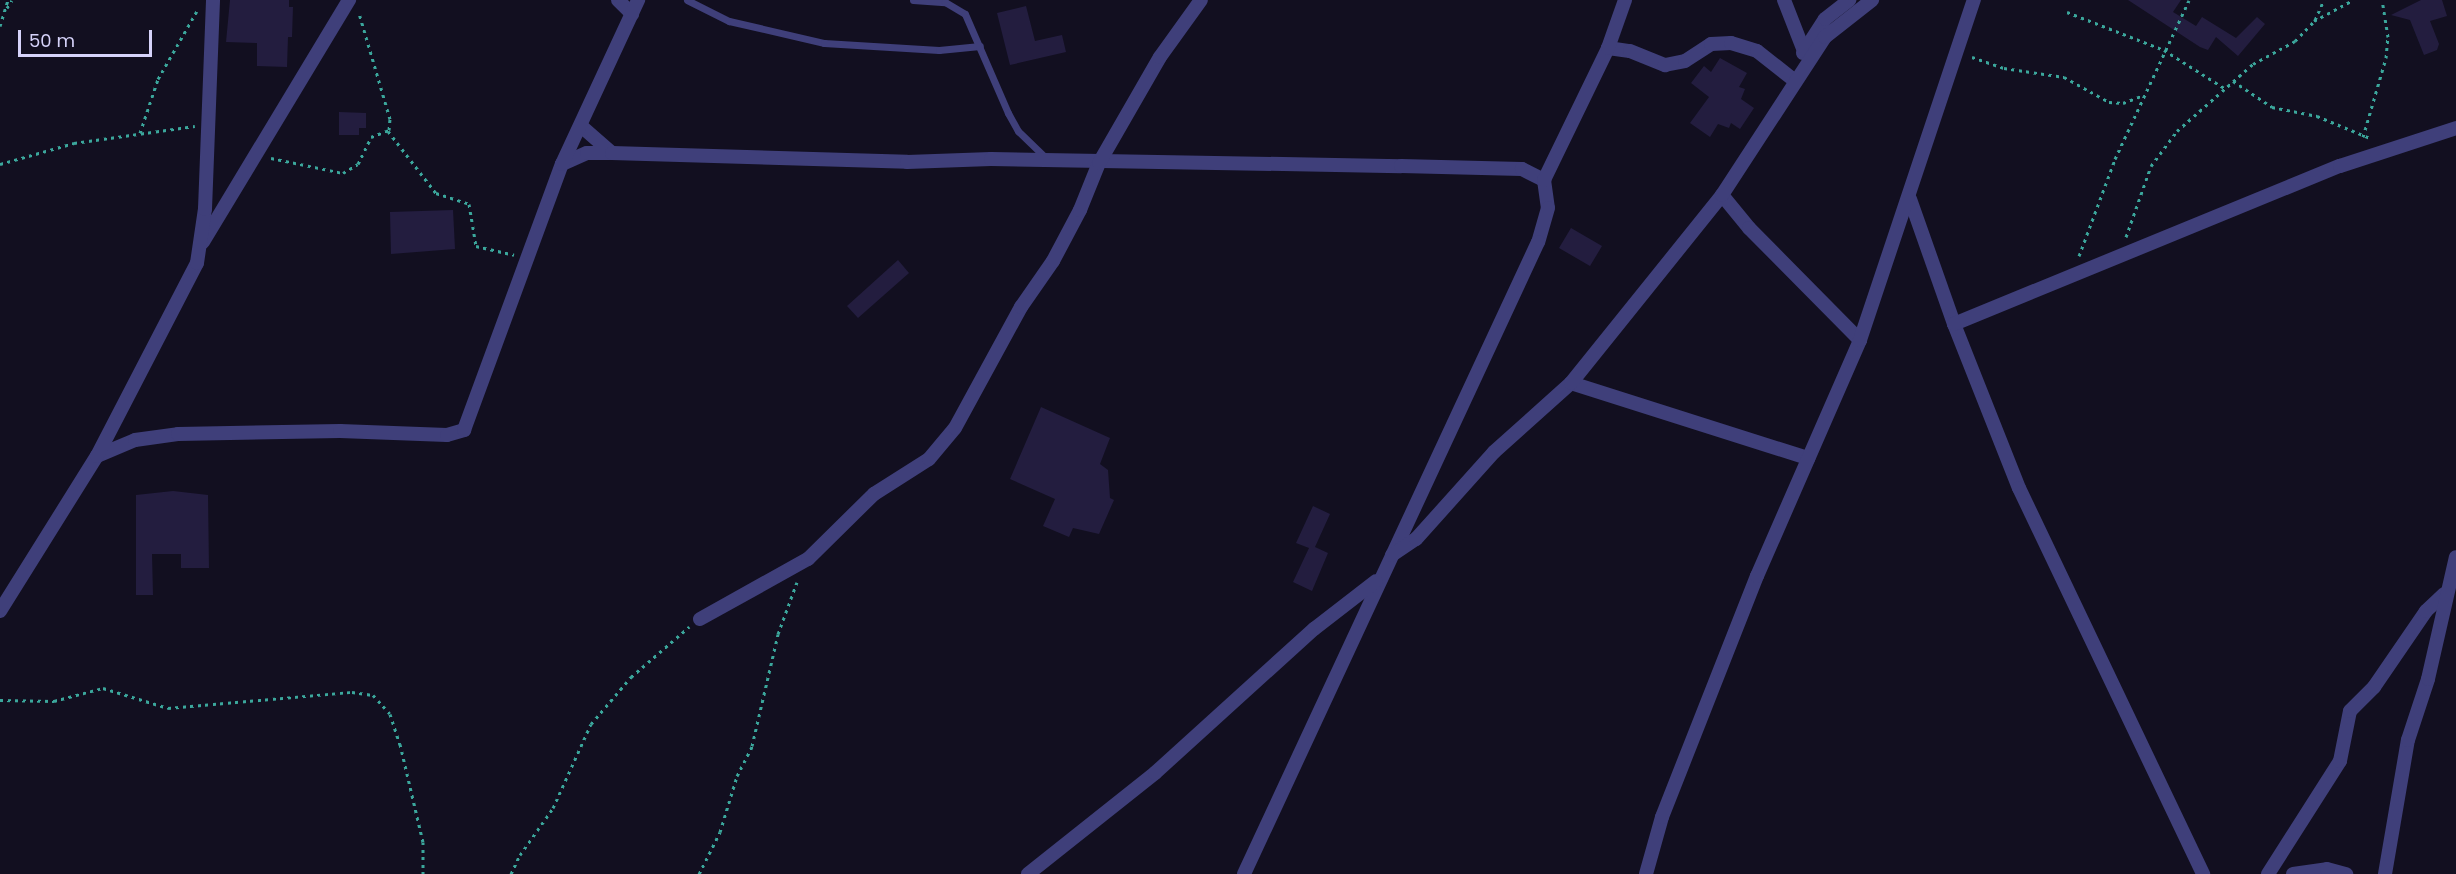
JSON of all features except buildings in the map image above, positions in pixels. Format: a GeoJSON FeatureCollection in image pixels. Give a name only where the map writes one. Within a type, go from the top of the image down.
{"type":"FeatureCollection","features":[{"type":"Feature","properties":{"kind":"street"},"geometry":{"type":"LineString","coordinates":[[0,611],[97,456],[191,276],[201,245],[209,124],[213,0]]}},
{"type":"Feature","properties":{"kind":"street"},"geometry":{"type":"LineString","coordinates":[[618,0],[632,14]]}},
{"type":"Feature","properties":{"kind":"street"},"geometry":{"type":"LineString","coordinates":[[97,456],[135,440],[178,434],[459,433],[467,426],[524,259],[562,164],[638,0]]}},
{"type":"Feature","properties":{"kind":"street"},"geometry":{"type":"LineString","coordinates":[[700,619],[808,559],[873,494],[929,459],[955,428],[1021,307],[1053,261],[1080,210],[1099,163],[1160,57],[1201,0]]}},
{"type":"Feature","properties":{"kind":"street"},"geometry":{"type":"LineString","coordinates":[[1244,874],[1278,806],[1390,556],[1538,242],[1548,208],[1544,180],[1608,48],[1625,0]]}},
{"type":"Feature","properties":{"kind":"street"},"geometry":{"type":"LineString","coordinates":[[1784,0],[1804,51]]}},
{"type":"Feature","properties":{"kind":"street"},"geometry":{"type":"LineString","coordinates":[[1775,112],[1790,77],[1825,19],[1850,0]]}},
{"type":"Feature","properties":{"kind":"street"},"geometry":{"type":"LineString","coordinates":[[1390,556],[1416,539],[1494,452],[1570,383],[1722,195],[1825,37],[1872,0]]}},
{"type":"Feature","properties":{"kind":"street"},"geometry":{"type":"LineString","coordinates":[[1646,874],[1662,817],[1808,458],[1860,339],[1910,199],[1974,0]]}},
{"type":"Feature","properties":{"kind":"street"},"geometry":{"type":"LineString","coordinates":[[201,245],[353,5]]}},
{"type":"Feature","properties":{"kind":"street"},"geometry":{"type":"LineString","coordinates":[[1608,48],[1630,51],[1665,64],[1685,61],[1711,44],[1731,43],[1757,51],[1790,77]]}},
{"type":"Feature","properties":{"kind":"street"},"geometry":{"type":"LineString","coordinates":[[581,126],[612,153]]}},
{"type":"Feature","properties":{"kind":"street"},"geometry":{"type":"LineString","coordinates":[[1954,324],[2118,259],[2340,166],[2456,128]]}},
{"type":"Feature","properties":{"kind":"street"},"geometry":{"type":"LineString","coordinates":[[562,164],[587,153],[907,162],[1048,160],[1099,163],[1502,168],[1535,173],[1544,180]]}},
{"type":"Feature","properties":{"kind":"street"},"geometry":{"type":"LineString","coordinates":[[1722,195],[1749,228],[1860,339]]}},
{"type":"Feature","properties":{"kind":"street"},"geometry":{"type":"LineString","coordinates":[[1910,199],[1954,324],[2019,488],[2203,874]]}},
{"type":"Feature","properties":{"kind":"street"},"geometry":{"type":"LineString","coordinates":[[1570,383],[1808,458]]}},
{"type":"Feature","properties":{"kind":"street"},"geometry":{"type":"LineString","coordinates":[[2385,874],[2393,810],[2408,740],[2428,679],[2444,594],[2456,557]]}},
{"type":"Feature","properties":{"kind":"street"},"geometry":{"type":"LineString","coordinates":[[1028,874],[1155,772],[1314,629],[1380,578]]}},
{"type":"Feature","properties":{"kind":"street"},"geometry":{"type":"LineString","coordinates":[[2268,874],[2340,761],[2350,711],[2379,680],[2426,611],[2444,594]]}},
{"type":"Feature","properties":{"kind":"street"},"geometry":{"type":"LineString","coordinates":[[2293,874],[2326,869],[2346,874]]}},
{"type":"Feature","properties":{"kind":"lane"},"geometry":{"type":"LineString","coordinates":[[687,0],[729,21],[824,43],[939,50],[980,46]]}},
{"type":"Feature","properties":{"kind":"lane"},"geometry":{"type":"LineString","coordinates":[[913,0],[945,2],[960,8],[980,46],[1018,131],[1048,160]]}},
{"type":"Feature","properties":{"kind":"path"},"geometry":{"type":"LineString","coordinates":[[0,26],[8,0]]}},
{"type":"Feature","properties":{"kind":"path"},"geometry":{"type":"LineString","coordinates":[[4,12],[12,0]]}},
{"type":"Feature","properties":{"kind":"path"},"geometry":{"type":"LineString","coordinates":[[2070,277],[2115,159],[2189,0]]}},
{"type":"Feature","properties":{"kind":"path"},"geometry":{"type":"LineString","coordinates":[[2118,259],[2151,166],[2177,131],[2253,64],[2295,41],[2314,21],[2324,0]]}},
{"type":"Feature","properties":{"kind":"path"},"geometry":{"type":"LineString","coordinates":[[2314,21],[2353,0]]}},
{"type":"Feature","properties":{"kind":"path"},"geometry":{"type":"LineString","coordinates":[[2363,137],[2386,58],[2388,37],[2382,0]]}},
{"type":"Feature","properties":{"kind":"path"},"geometry":{"type":"LineString","coordinates":[[353,5],[390,119],[388,131],[436,193],[469,204],[477,247],[524,259]]}},
{"type":"Feature","properties":{"kind":"path"},"geometry":{"type":"LineString","coordinates":[[140,133],[158,79],[200,8]]}},
{"type":"Feature","properties":{"kind":"path"},"geometry":{"type":"LineString","coordinates":[[2067,12],[2164,50],[2226,89]]}},
{"type":"Feature","properties":{"kind":"path"},"geometry":{"type":"LineString","coordinates":[[1956,52],[2004,68],[2064,77],[2109,102],[2123,103],[2145,94]]}},
{"type":"Feature","properties":{"kind":"path"},"geometry":{"type":"LineString","coordinates":[[2234,81],[2272,107],[2317,116],[2363,137],[2373,139]]}},
{"type":"Feature","properties":{"kind":"path"},"geometry":{"type":"LineString","coordinates":[[0,164],[42,150],[209,124]]}},
{"type":"Feature","properties":{"kind":"path"},"geometry":{"type":"LineString","coordinates":[[258,155],[343,173],[358,164],[371,137],[388,131]]}},
{"type":"Feature","properties":{"kind":"path"},"geometry":{"type":"LineString","coordinates":[[699,874],[720,832],[737,776],[752,746],[778,634],[808,559]]}},
{"type":"Feature","properties":{"kind":"path"},"geometry":{"type":"LineString","coordinates":[[511,874],[519,855],[553,808],[591,724],[631,676],[700,619]]}},
{"type":"Feature","properties":{"kind":"path"},"geometry":{"type":"LineString","coordinates":[[0,700],[54,701],[103,688],[168,708],[352,692],[373,695],[390,714],[400,744],[423,842],[423,874]]}}]}
